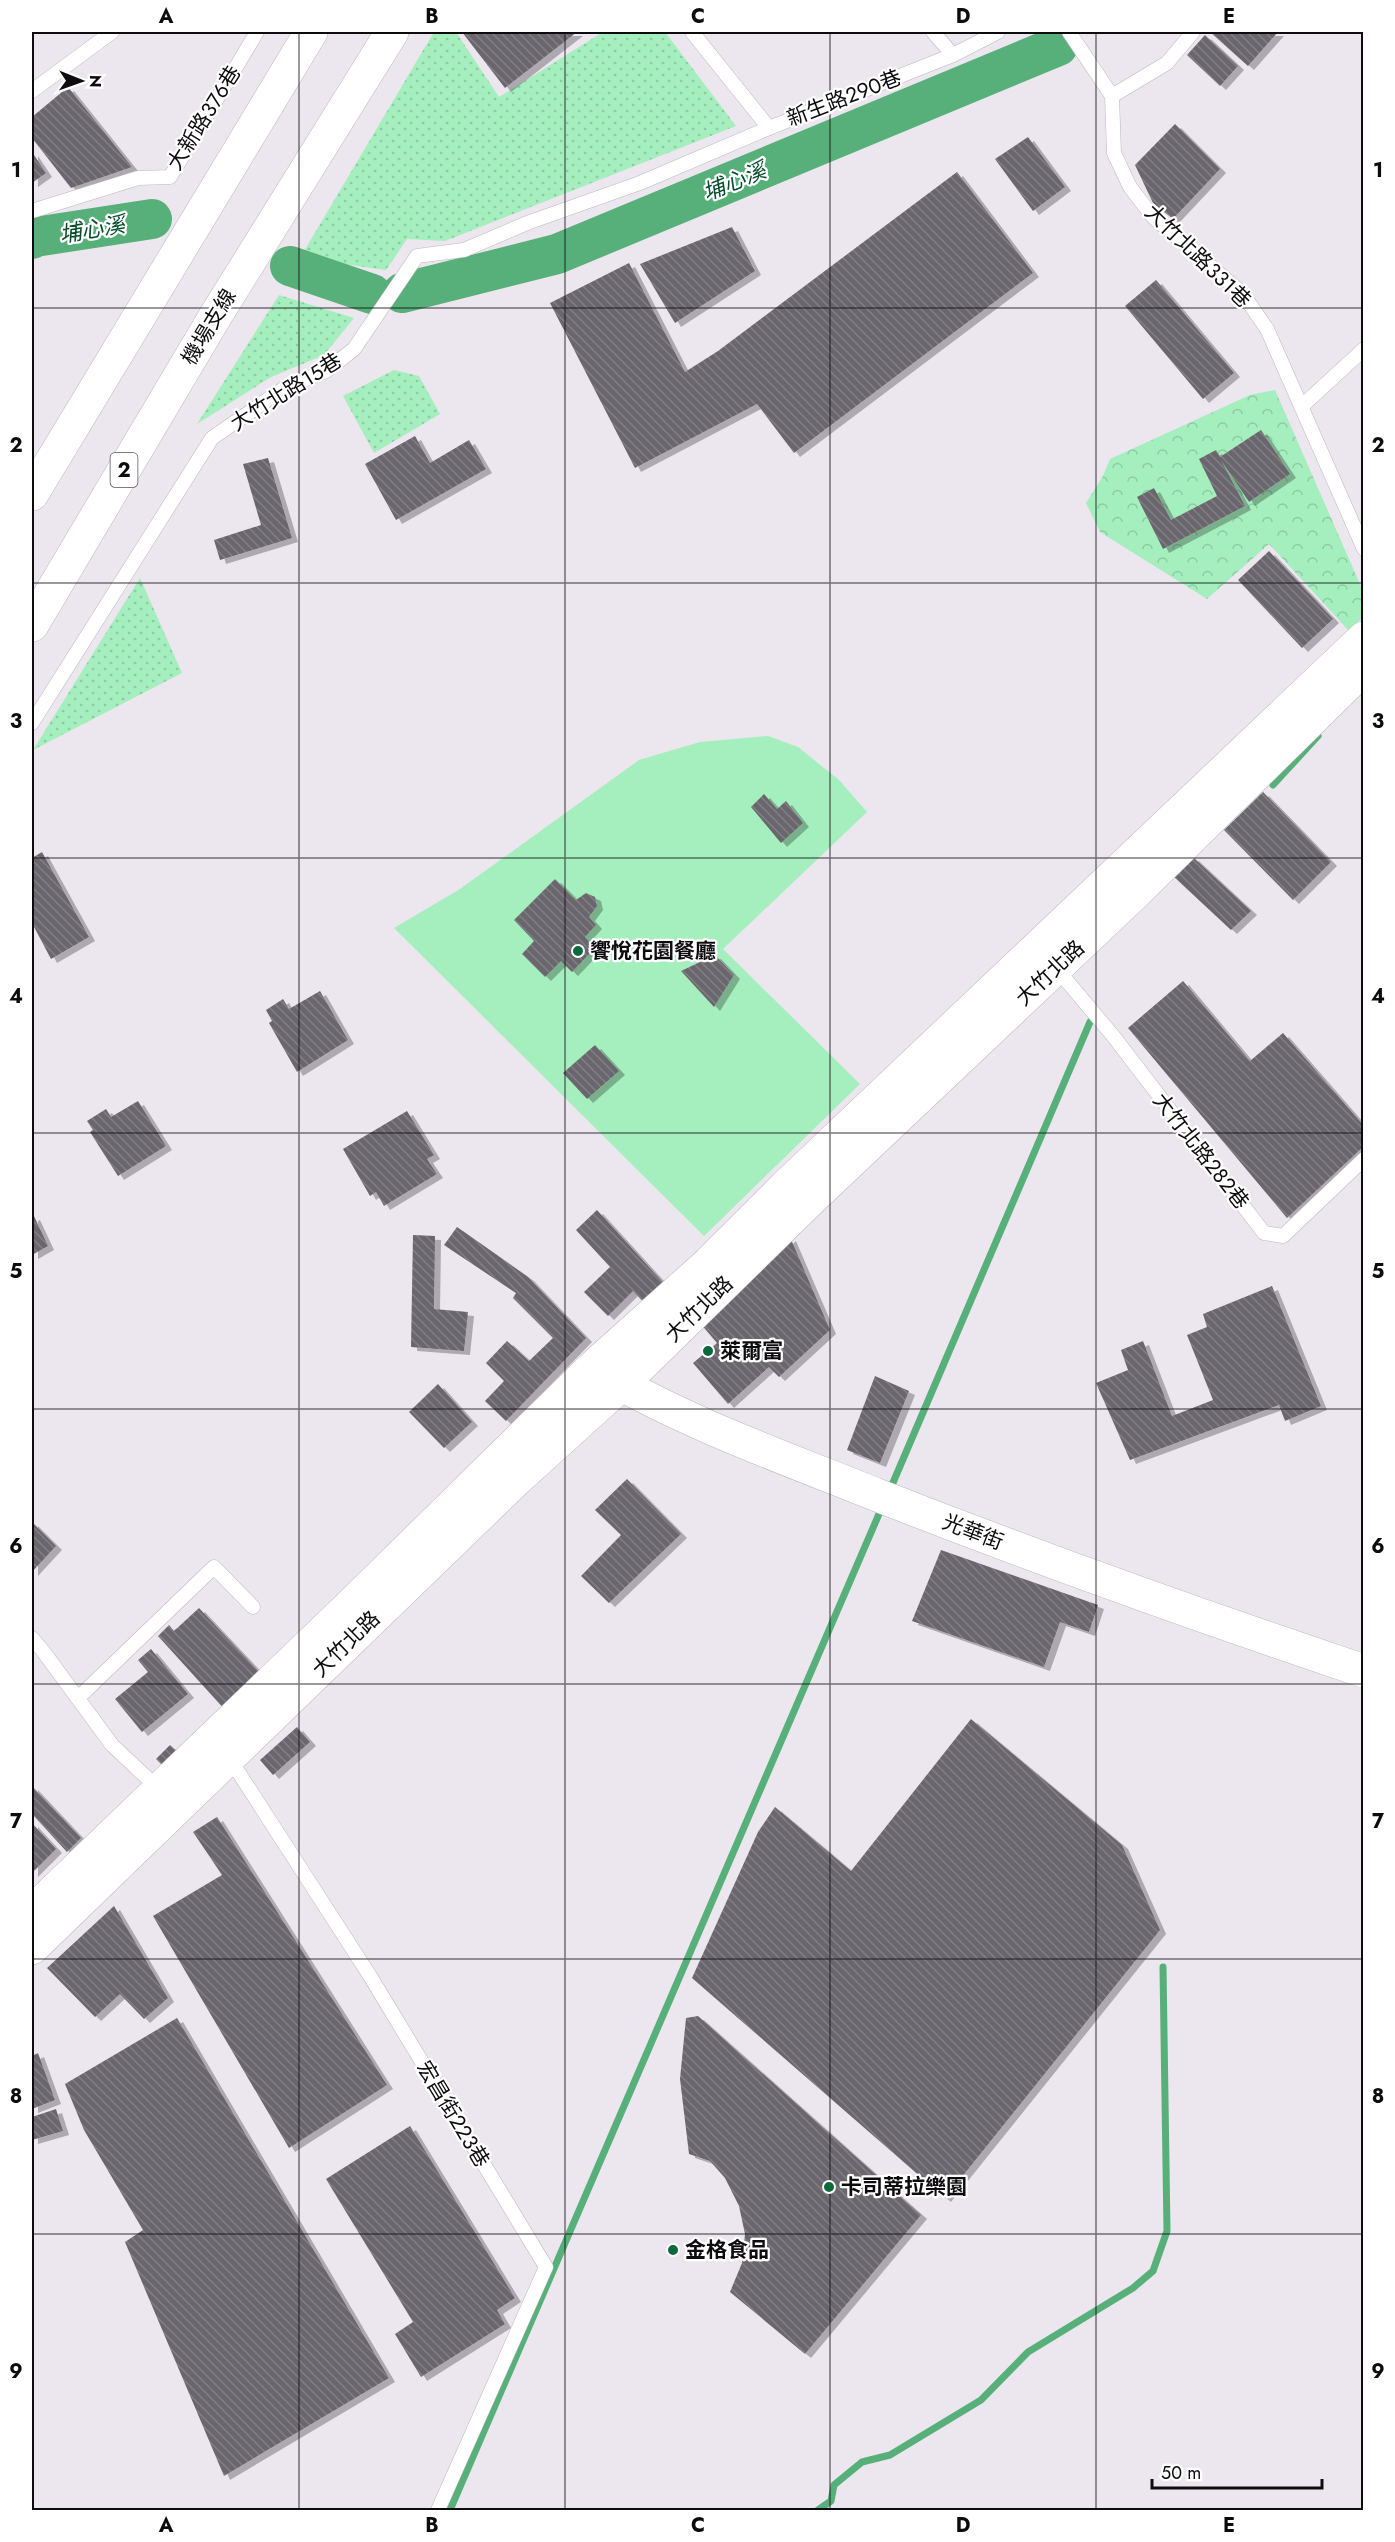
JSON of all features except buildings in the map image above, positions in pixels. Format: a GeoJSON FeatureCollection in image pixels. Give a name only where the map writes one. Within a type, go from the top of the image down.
{"type":"FeatureCollection","features":[{"type":"Feature","properties":{"kind":"main road"},"geometry":{"type":"LineString","coordinates":[[32,494],[311,32]]}},
{"type":"Feature","properties":{"kind":"main road","name":"機場支線"},"geometry":{"type":"LineString","coordinates":[[32,626],[216,315],[392,32]]}},
{"type":"Feature","properties":{"kind":"main road","name":"大竹北路"},"geometry":{"type":"LineString","coordinates":[[32,1948],[220,1748],[592,1368],[709,1263],[813,1160],[1364,638]]}},
{"type":"Feature","properties":{"kind":"main road","name":"大竹北路"},"geometry":{"type":"LineString","coordinates":[[32,1912],[160,1790],[220,1748],[621,1385],[807,1203],[1248,784],[1364,668]]}},
{"type":"Feature","properties":{"kind":"main road","name":"光華街"},"geometry":{"type":"LineString","coordinates":[[592,1368],[677,1413],[922,1513],[1186,1611],[1364,1671]]}},
{"type":"Feature","properties":{"kind":"lane"},"geometry":{"type":"LineString","coordinates":[[32,91],[112,32]]}},
{"type":"Feature","properties":{"kind":"lane","name":"大新路376巷"},"geometry":{"type":"LineString","coordinates":[[32,211],[138,178],[170,177],[257,32]]}},
{"type":"Feature","properties":{"kind":"lane","name":"新生路290巷"},"geometry":{"type":"LineString","coordinates":[[692,32],[769,128],[953,55],[998,32]]}},
{"type":"Feature","properties":{"kind":"lane"},"geometry":{"type":"LineString","coordinates":[[933,32],[953,55]]}},
{"type":"Feature","properties":{"kind":"lane"},"geometry":{"type":"LineString","coordinates":[[1069,32],[1112,96],[1167,63],[1193,32]]}},
{"type":"Feature","properties":{"kind":"lane","name":"大竹北路331巷"},"geometry":{"type":"LineString","coordinates":[[1112,96],[1114,153],[1130,187],[1153,217],[1242,293],[1267,329],[1364,549]]}},
{"type":"Feature","properties":{"kind":"lane","name":"大竹北路15巷"},"geometry":{"type":"LineString","coordinates":[[32,723],[212,438],[286,387],[326,371],[354,350],[417,256],[464,250],[527,223],[640,183],[769,128]]}},
{"type":"Feature","properties":{"kind":"lane"},"geometry":{"type":"LineString","coordinates":[[1302,406],[1364,349]]}},
{"type":"Feature","properties":{"kind":"lane","name":"大竹北路282巷"},"geometry":{"type":"LineString","coordinates":[[1056,968],[1114,1037],[1264,1233],[1283,1236],[1364,1159]]}},
{"type":"Feature","properties":{"kind":"lane"},"geometry":{"type":"LineString","coordinates":[[78,1698],[214,1566],[253,1607]]}},
{"type":"Feature","properties":{"kind":"lane"},"geometry":{"type":"LineString","coordinates":[[32,1638],[112,1745],[160,1790]]}},
{"type":"Feature","properties":{"kind":"lane","name":"宏昌街223巷"},"geometry":{"type":"LineString","coordinates":[[220,1748],[370,1976],[546,2267],[438,2511]]}},
{"type":"Feature","properties":{"kind":"green space"},"geometry":{"type":"Polygon","coordinates":[[[434,32],[456,32],[499,97],[603,32],[665,32],[736,126],[445,241],[407,239],[386,270],[300,258],[434,32]]]}},
{"type":"Feature","properties":{"kind":"green space"},"geometry":{"type":"Polygon","coordinates":[[[279,295],[354,318],[324,355],[271,377],[197,424],[279,295]]]}},
{"type":"Feature","properties":{"kind":"green space"},"geometry":{"type":"Polygon","coordinates":[[[394,370],[419,376],[440,414],[374,453],[343,396],[394,370]]]}},
{"type":"Feature","properties":{"kind":"green space"},"geometry":{"type":"Polygon","coordinates":[[[1275,390],[1363,591],[1363,617],[1349,631],[1269,544],[1207,599],[1100,532],[1086,503],[1103,476],[1110,459],[1250,395],[1275,390]]]}},
{"type":"Feature","properties":{"kind":"green space"},"geometry":{"type":"Polygon","coordinates":[[[140,578],[182,673],[33,750],[140,578]]]}},
{"type":"Feature","properties":{"kind":"green space"},"geometry":{"type":"Polygon","coordinates":[[[768,736],[798,747],[839,780],[867,812],[723,949],[860,1084],[704,1236],[394,928],[460,889],[639,760],[700,742],[768,736]]]}},
{"type":"Feature","properties":{"kind":"waterway","name":"埔心溪"},"geometry":{"type":"LineString","coordinates":[[402,293],[557,254],[1058,46]]}},
{"type":"Feature","properties":{"kind":"waterway","name":"埔心溪"},"geometry":{"type":"LineString","coordinates":[[32,239],[152,219]]}},
{"type":"Feature","properties":{"kind":"waterway"},"geometry":{"type":"LineString","coordinates":[[290,266],[372,294]]}},
{"type":"Feature","properties":{"kind":"waterway"},"geometry":{"type":"LineString","coordinates":[[1273,785],[1318,736]]}},
{"type":"Feature","properties":{"kind":"waterway"},"geometry":{"type":"LineString","coordinates":[[889,1492],[1090,1022]]}},
{"type":"Feature","properties":{"kind":"waterway"},"geometry":{"type":"LineString","coordinates":[[450,2510],[882,1507]]}},
{"type":"Feature","properties":{"kind":"waterway"},"geometry":{"type":"LineString","coordinates":[[818,2510],[831,2501],[834,2485],[862,2462],[890,2455],[981,2400],[1028,2352],[1133,2288],[1153,2271],[1167,2231],[1163,1967]]}},
{"type":"Feature","properties":{"kind":"place","name":"饗悅花園餐廳"},"geometry":{"type":"Point","coordinates":[578,951]}},
{"type":"Feature","properties":{"kind":"place","name":"萊爾富"},"geometry":{"type":"Point","coordinates":[708,1351]}},
{"type":"Feature","properties":{"kind":"place","name":"卡司蒂拉樂園"},"geometry":{"type":"Point","coordinates":[829,2187]}},
{"type":"Feature","properties":{"kind":"place","name":"金格食品"},"geometry":{"type":"Point","coordinates":[673,2250]}}]}
